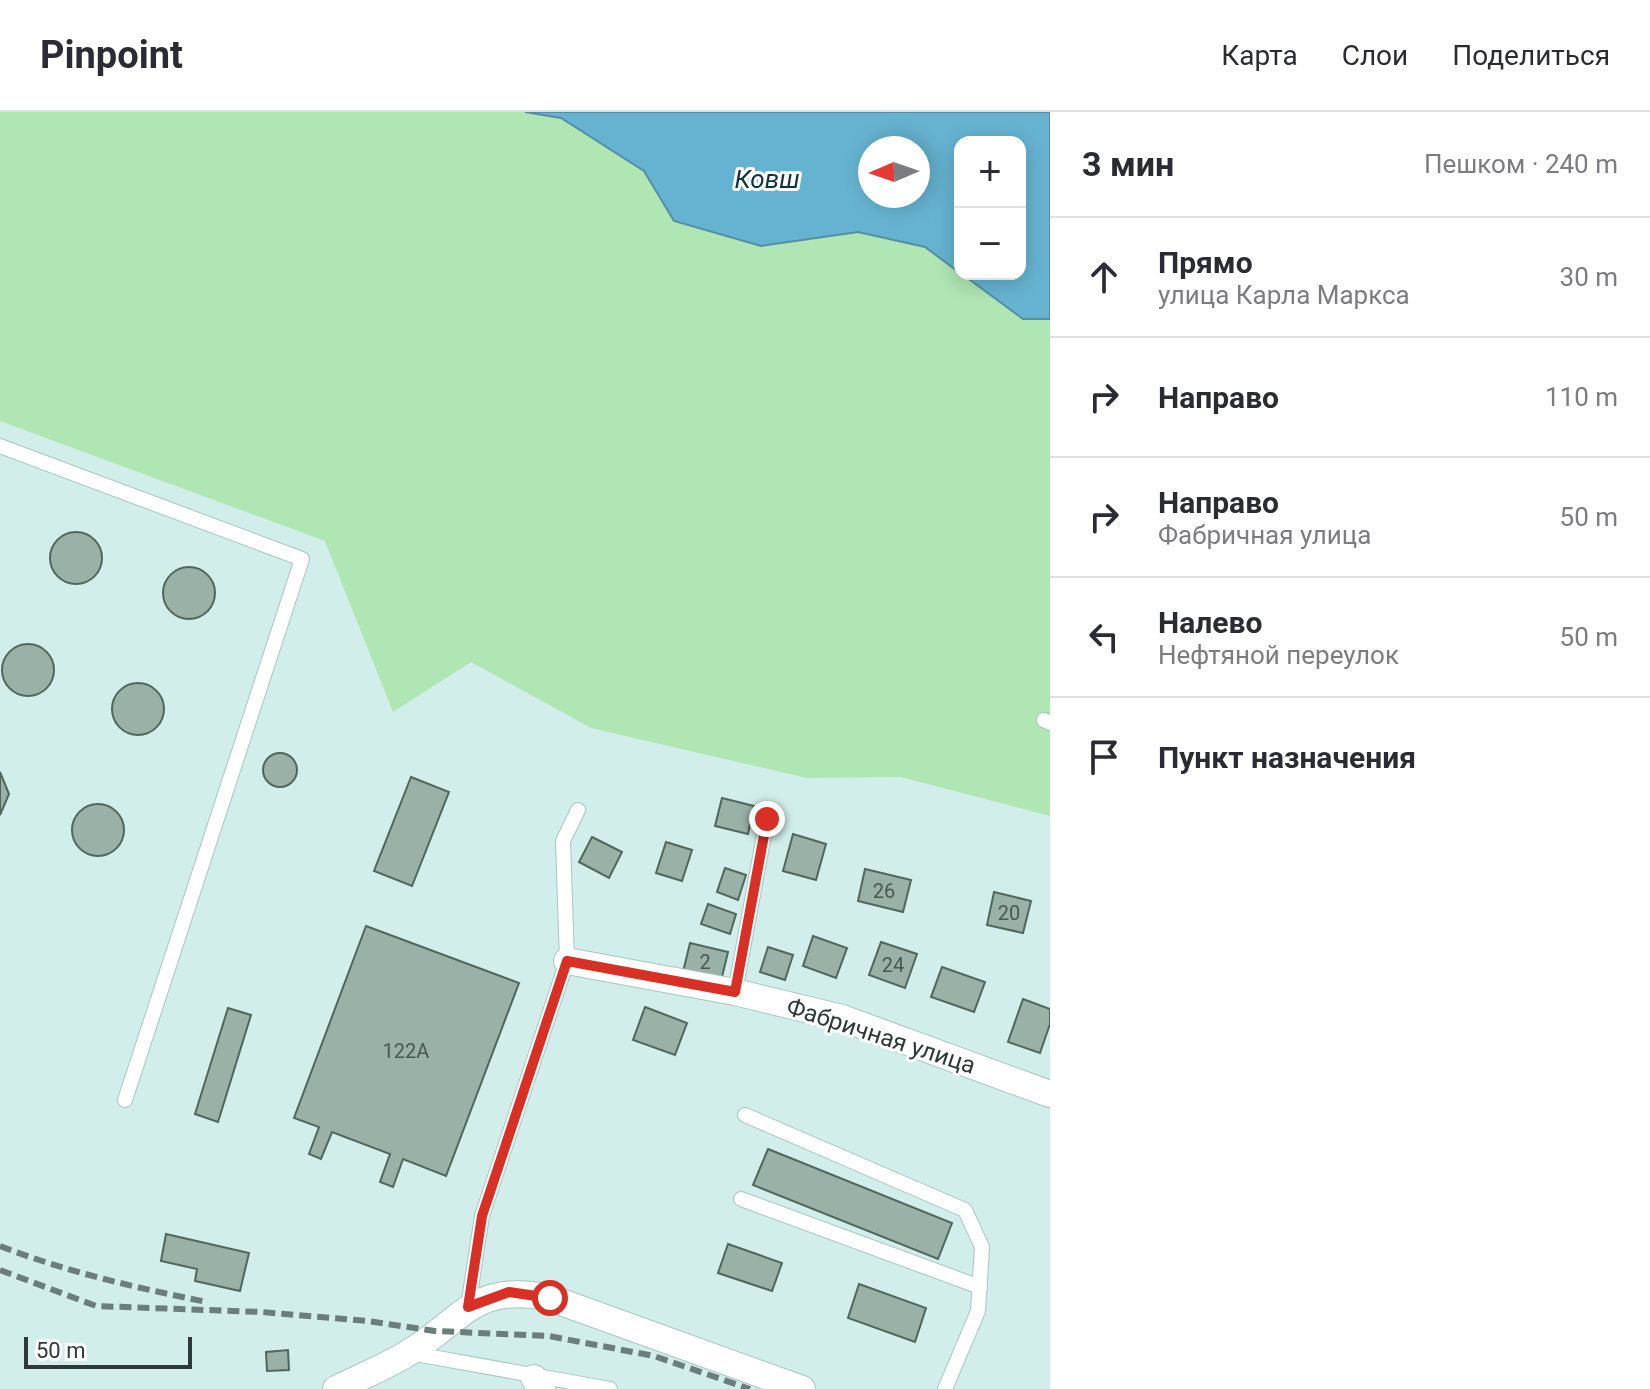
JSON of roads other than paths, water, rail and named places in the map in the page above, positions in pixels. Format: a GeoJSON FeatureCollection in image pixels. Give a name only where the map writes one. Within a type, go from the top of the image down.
{"type":"FeatureCollection","features":[{"type":"Feature","properties":{"kind":"street","name":"Фабричная улица"},"geometry":{"type":"LineString","coordinates":[[567,961],[735,992],[842,1018],[1050,1094]]}},
{"type":"Feature","properties":{"kind":"street"},"geometry":{"type":"LineString","coordinates":[[336,1389],[409,1353],[468,1307],[509,1292],[550,1298],[802,1389]]}},
{"type":"Feature","properties":{"kind":"lane"},"geometry":{"type":"LineString","coordinates":[[0,446],[302,559],[125,1100]]}},
{"type":"Feature","properties":{"kind":"lane"},"geometry":{"type":"LineString","coordinates":[[468,1307],[482,1216],[567,961],[563,841],[578,810]]}},
{"type":"Feature","properties":{"kind":"lane"},"geometry":{"type":"LineString","coordinates":[[735,992],[767,819]]}},
{"type":"Feature","properties":{"kind":"lane"},"geometry":{"type":"LineString","coordinates":[[745,1115],[965,1210],[982,1247],[978,1311],[945,1389]]}},
{"type":"Feature","properties":{"kind":"lane"},"geometry":{"type":"LineString","coordinates":[[741,1199],[980,1287]]}},
{"type":"Feature","properties":{"kind":"lane"},"geometry":{"type":"LineString","coordinates":[[409,1353],[538,1383],[610,1389]]}},
{"type":"Feature","properties":{"kind":"water","name":"Ковш"},"geometry":{"type":"Polygon","coordinates":[[[525,112],[1050,112],[1050,319],[1023,319],[970,280],[1026,280],[1026,136],[954,136],[954,269],[925,247],[858,232],[761,246],[674,221],[644,171],[561,118],[525,112]]]}},
{"type":"Feature","properties":{"kind":"railway"},"geometry":{"type":"LineString","coordinates":[[0,1246],[102,1278],[207,1302]]}},
{"type":"Feature","properties":{"kind":"railway"},"geometry":{"type":"LineString","coordinates":[[0,1270],[96,1306],[262,1312],[367,1321],[435,1331],[549,1336],[654,1356],[750,1389]]}}]}
